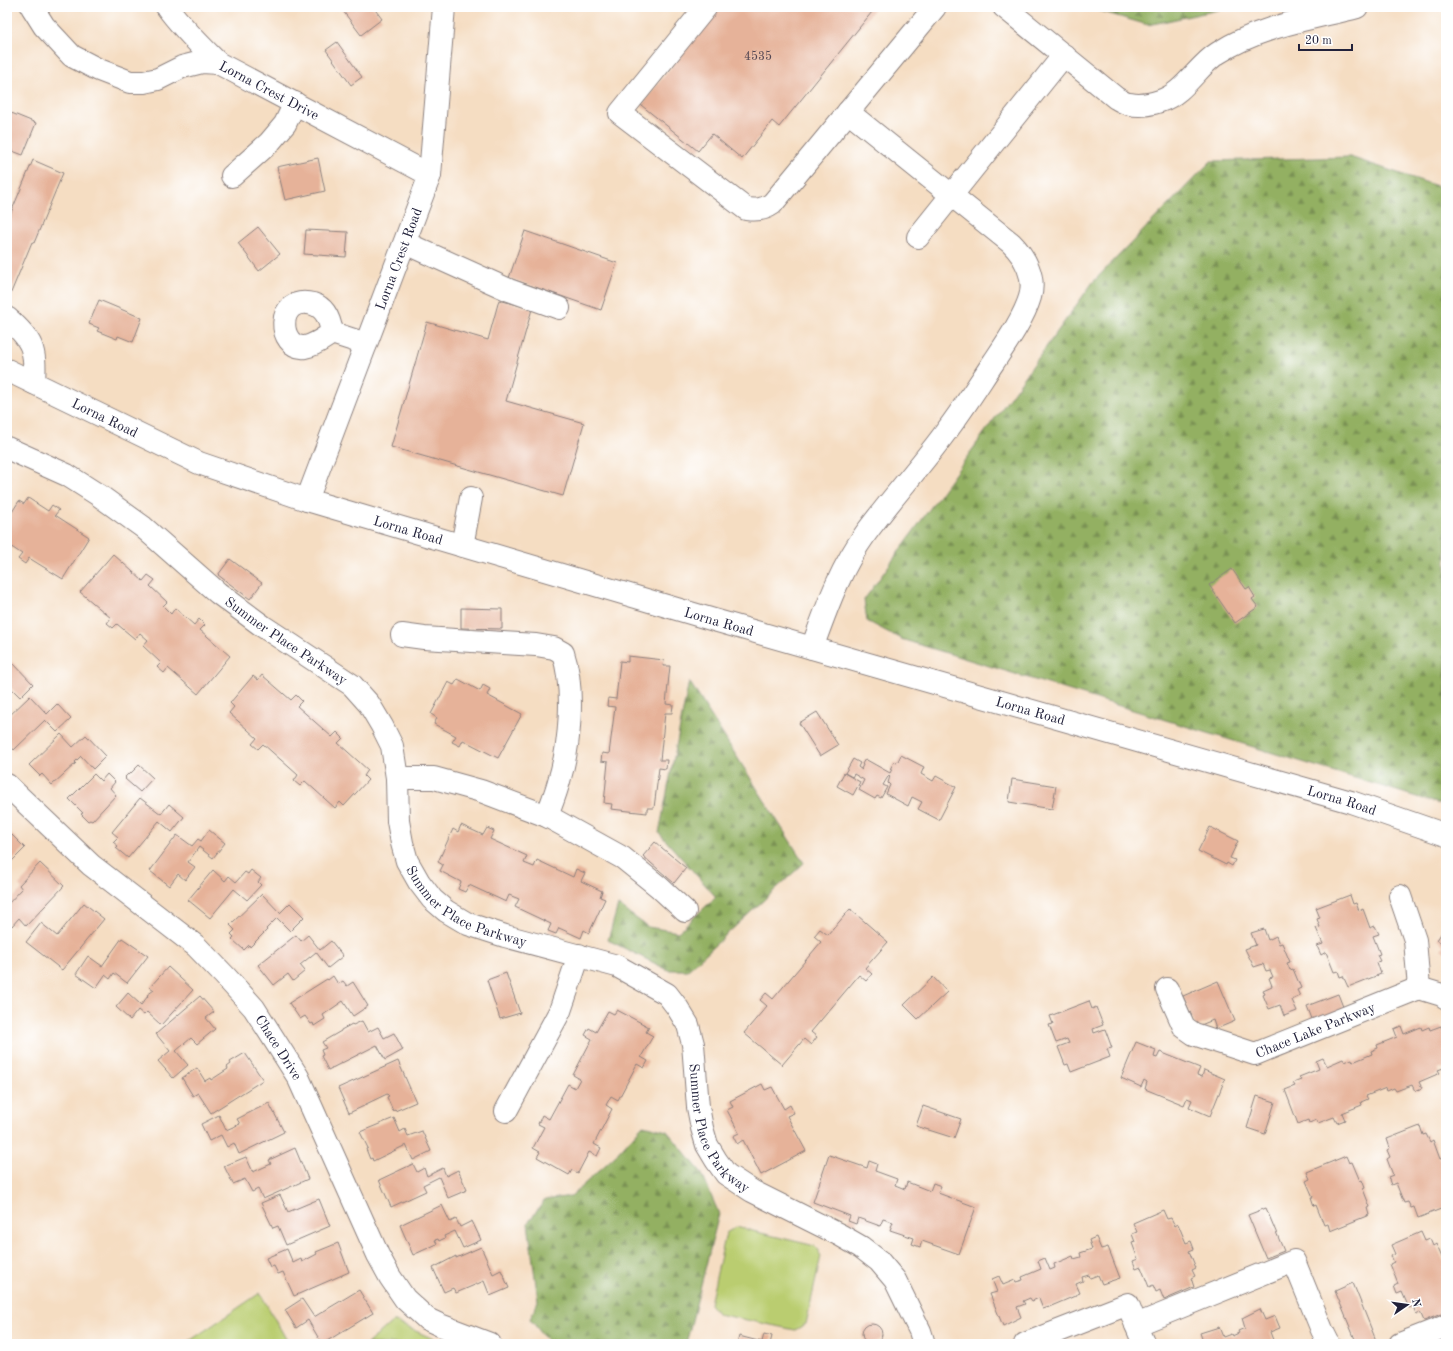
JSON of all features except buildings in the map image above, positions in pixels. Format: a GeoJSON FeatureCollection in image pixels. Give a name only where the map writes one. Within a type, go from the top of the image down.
{"type":"FeatureCollection","features":[{"type":"Feature","properties":{"kind":"street","name":"Lorna Crest Drive"},"geometry":{"type":"LineString","coordinates":[[32,7],[44,26],[72,56],[99,70],[130,82],[144,82],[158,79],[182,67],[202,62],[218,63],[430,175]]}},
{"type":"Feature","properties":{"kind":"street"},"geometry":{"type":"LineString","coordinates":[[167,7],[195,41],[218,63]]}},
{"type":"Feature","properties":{"kind":"street","name":"Lorna Crest Road"},"geometry":{"type":"LineString","coordinates":[[307,500],[430,175],[444,7]]}},
{"type":"Feature","properties":{"kind":"street"},"geometry":{"type":"LineString","coordinates":[[706,7],[620,113],[746,209],[758,210],[766,208],[772,204],[935,7]]}},
{"type":"Feature","properties":{"kind":"street"},"geometry":{"type":"LineString","coordinates":[[1004,7],[1116,98],[1128,104],[1144,104],[1160,101],[1172,96],[1216,54],[1239,40],[1264,30],[1357,7]]}},
{"type":"Feature","properties":{"kind":"street"},"geometry":{"type":"LineString","coordinates":[[918,237],[1064,55]]}},
{"type":"Feature","properties":{"kind":"street"},"geometry":{"type":"LineString","coordinates":[[232,176],[270,143],[285,124],[295,103]]}},
{"type":"Feature","properties":{"kind":"street"},"geometry":{"type":"LineString","coordinates":[[812,648],[831,597],[855,551],[866,533],[946,432],[1005,344],[1025,310],[1032,285],[1030,273],[1026,263],[1011,243],[848,112]]}},
{"type":"Feature","properties":{"kind":"street"},"geometry":{"type":"LineString","coordinates":[[405,243],[510,290],[559,308]]}},
{"type":"Feature","properties":{"kind":"street"},"geometry":{"type":"LineString","coordinates":[[7,318],[19,329],[30,344],[34,354],[35,363],[34,383]]}},
{"type":"Feature","properties":{"kind":"street"},"geometry":{"type":"LineString","coordinates":[[332,333],[366,344]]}},
{"type":"Feature","properties":{"kind":"street","name":"Lorna Road"},"geometry":{"type":"LineString","coordinates":[[7,370],[199,463],[307,500],[812,648],[1351,802],[1446,835]]}},
{"type":"Feature","properties":{"kind":"street","name":"Summer Place Parkway"},"geometry":{"type":"LineString","coordinates":[[7,448],[67,476],[100,496],[144,527],[218,593],[264,627],[352,685],[368,704],[382,726],[392,746],[397,778],[398,820],[402,842],[407,861],[419,882],[432,899],[446,911],[468,924],[505,936],[617,966],[667,994],[678,1007],[688,1025],[693,1044],[698,1107],[702,1128],[707,1145],[726,1174],[752,1191],[861,1247],[878,1261],[895,1280],[920,1331],[924,1344]]}},
{"type":"Feature","properties":{"kind":"street"},"geometry":{"type":"LineString","coordinates":[[462,546],[471,498]]}},
{"type":"Feature","properties":{"kind":"street"},"geometry":{"type":"LineString","coordinates":[[402,635],[424,638],[536,645],[554,648],[563,653],[568,666],[570,712],[567,748],[559,782],[547,816]]}},
{"type":"Feature","properties":{"kind":"street"},"geometry":{"type":"LineString","coordinates":[[397,778],[434,778],[481,791],[547,816],[623,858],[659,887],[685,911]]}},
{"type":"Feature","properties":{"kind":"street","name":"Chace Drive"},"geometry":{"type":"LineString","coordinates":[[7,785],[91,865],[196,946],[254,1008],[298,1077],[378,1255],[390,1277],[405,1298],[428,1319],[490,1344]]}},
{"type":"Feature","properties":{"kind":"street"},"geometry":{"type":"LineString","coordinates":[[1400,896],[1415,940],[1419,988],[1442,995],[1446,998]]}},
{"type":"Feature","properties":{"kind":"street"},"geometry":{"type":"LineString","coordinates":[[506,1111],[560,1011],[579,955]]}},
{"type":"Feature","properties":{"kind":"street","name":"Chace Lake Parkway"},"geometry":{"type":"LineString","coordinates":[[1167,989],[1184,1027],[1194,1034],[1255,1054],[1419,988]]}},
{"type":"Feature","properties":{"kind":"street"},"geometry":{"type":"LineString","coordinates":[[1025,1344],[1128,1304],[1140,1335],[1294,1261],[1329,1344]]}},
{"type":"Feature","properties":{"kind":"street"},"geometry":{"type":"LineString","coordinates":[[1400,1344],[1446,1326]]}},
{"type":"Feature","properties":{"kind":"green space"},"geometry":{"type":"Polygon","coordinates":[[[1086,7],[1232,7],[1148,25],[1086,7]]]}},
{"type":"Feature","properties":{"kind":"green space"},"geometry":{"type":"Polygon","coordinates":[[[1350,157],[1446,189],[1446,806],[901,639],[867,621],[864,600],[1093,282],[1211,161],[1350,157]]]}},
{"type":"Feature","properties":{"kind":"green space"},"geometry":{"type":"Polygon","coordinates":[[[689,681],[804,863],[688,970],[668,970],[608,940],[618,905],[648,927],[678,932],[716,897],[659,833],[689,681]]]}},
{"type":"Feature","properties":{"kind":"green space"},"geometry":{"type":"Polygon","coordinates":[[[643,1125],[667,1131],[701,1172],[719,1214],[686,1344],[550,1344],[530,1319],[538,1301],[528,1223],[545,1200],[571,1196],[614,1157],[643,1125]]]}},
{"type":"Feature","properties":{"kind":"green space"},"geometry":{"type":"Polygon","coordinates":[[[736,1227],[815,1246],[821,1256],[806,1324],[795,1330],[718,1314],[710,1304],[726,1233],[736,1227]]]}},
{"type":"Feature","properties":{"kind":"green space"},"geometry":{"type":"Polygon","coordinates":[[[260,1293],[289,1344],[185,1344],[260,1293]]]}},
{"type":"Feature","properties":{"kind":"green space"},"geometry":{"type":"Polygon","coordinates":[[[393,1321],[445,1344],[367,1344],[393,1321]]]}}]}
